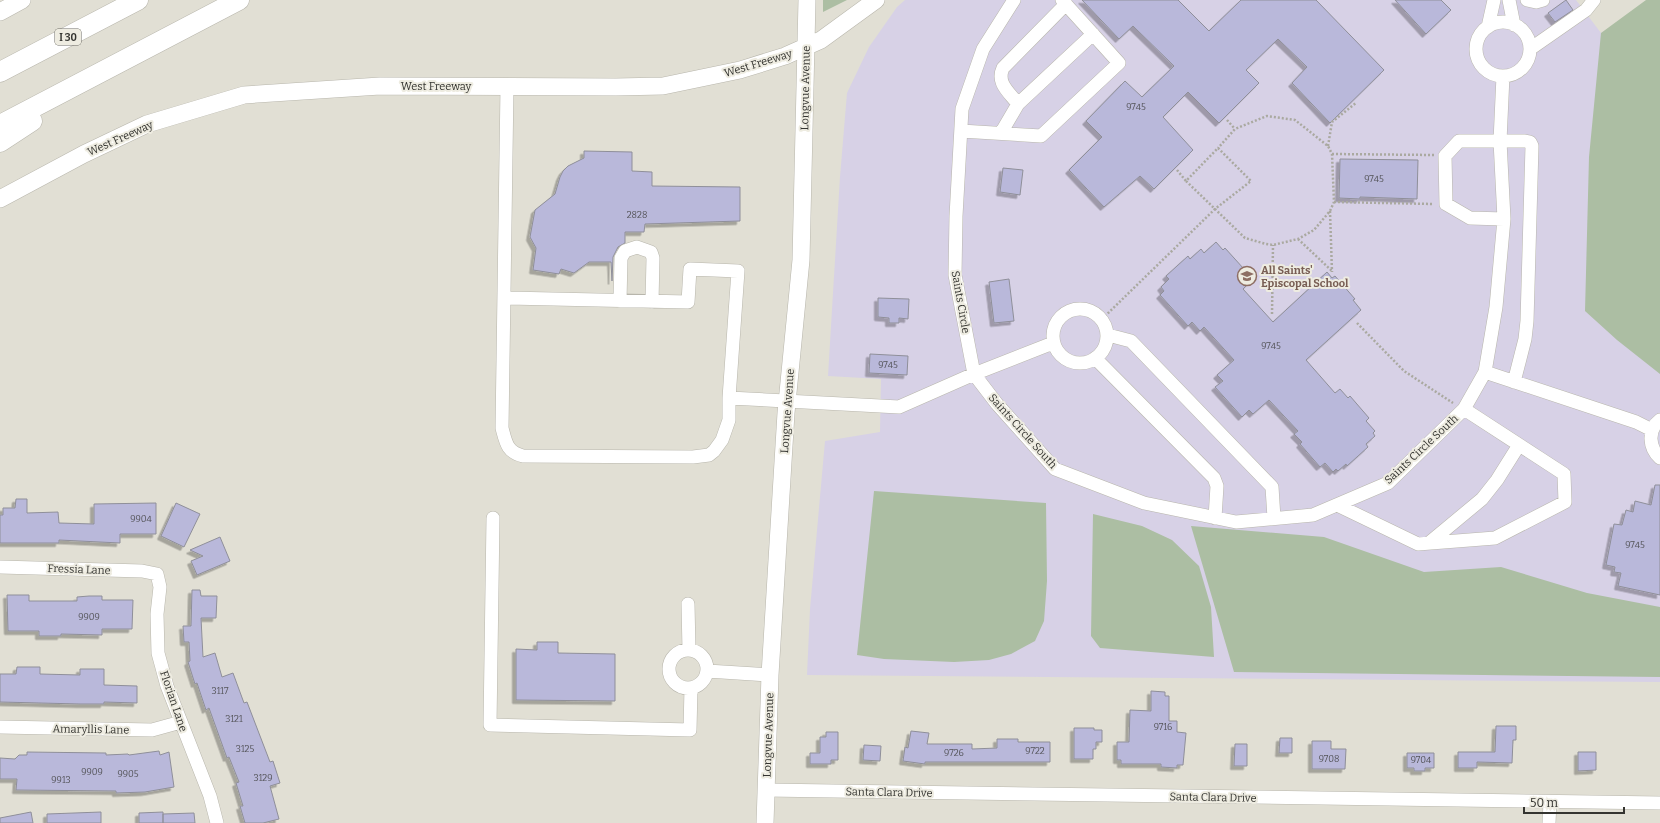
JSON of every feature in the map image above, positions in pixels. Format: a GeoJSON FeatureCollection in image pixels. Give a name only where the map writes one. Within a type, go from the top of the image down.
{"type":"FeatureCollection","features":[{"type":"Feature","properties":{"kind":"highway"},"geometry":{"type":"LineString","coordinates":[[0,125],[239,0]]}},
{"type":"Feature","properties":{"kind":"highway"},"geometry":{"type":"LineString","coordinates":[[0,58],[137,1]]}},
{"type":"Feature","properties":{"kind":"highway","name":"I 30"},"geometry":{"type":"LineString","coordinates":[[0,72],[137,1]]}},
{"type":"Feature","properties":{"kind":"highway"},"geometry":{"type":"LineString","coordinates":[[0,142],[117,65]]}},
{"type":"Feature","properties":{"kind":"main road"},"geometry":{"type":"LineString","coordinates":[[0,12],[22,0]]}},
{"type":"Feature","properties":{"kind":"main road","name":"Longvue Avenue"},"geometry":{"type":"LineString","coordinates":[[765,823],[770,675],[787,401],[801,260],[807,0]]}},
{"type":"Feature","properties":{"kind":"main road","name":"West Freeway"},"geometry":{"type":"LineString","coordinates":[[0,199],[84,154],[147,124],[244,94],[380,86],[663,86],[740,70],[785,56],[821,40],[876,0]]}},
{"type":"Feature","properties":{"kind":"street","name":"Saints Circle"},"geometry":{"type":"LineString","coordinates":[[974,374],[955,275],[956,216],[962,109],[983,49],[1014,0]]}},
{"type":"Feature","properties":{"kind":"street"},"geometry":{"type":"LineString","coordinates":[[1488,27],[1494,0]]}},
{"type":"Feature","properties":{"kind":"street"},"geometry":{"type":"LineString","coordinates":[[1509,0],[1514,25]]}},
{"type":"Feature","properties":{"kind":"street"},"geometry":{"type":"LineString","coordinates":[[1528,0],[1536,2],[1543,0]]}},
{"type":"Feature","properties":{"kind":"street"},"geometry":{"type":"LineString","coordinates":[[1530,49],[1586,10],[1594,0]]}},
{"type":"Feature","properties":{"kind":"street"},"geometry":{"type":"LineString","coordinates":[[961,132],[1041,136],[1120,63],[1064,2],[1003,68],[1000,78],[1001,83],[1018,104]]}},
{"type":"Feature","properties":{"kind":"street"},"geometry":{"type":"LineString","coordinates":[[1505,23],[1514,25],[1521,29],[1527,36],[1530,49],[1529,58],[1523,68],[1514,74],[1503,76],[1495,75],[1487,71],[1481,65],[1477,57],[1476,48],[1478,40],[1488,27],[1505,23]]}},
{"type":"Feature","properties":{"kind":"street"},"geometry":{"type":"LineString","coordinates":[[1001,133],[1018,104],[1093,34]]}},
{"type":"Feature","properties":{"kind":"street","name":"Saints Circle South"},"geometry":{"type":"LineString","coordinates":[[974,374],[997,404],[1055,469],[1144,503],[1236,522],[1313,515],[1388,483],[1464,409],[1485,372],[1496,307],[1504,219],[1500,141],[1503,76]]}},
{"type":"Feature","properties":{"kind":"street"},"geometry":{"type":"LineString","coordinates":[[504,298],[688,302],[690,269],[738,271],[729,398],[729,420],[722,440],[709,455],[693,457],[523,456],[514,454],[506,444],[502,428],[507,87]]}},
{"type":"Feature","properties":{"kind":"street"},"geometry":{"type":"LineString","coordinates":[[1504,219],[1470,218],[1446,204],[1444,156],[1459,141],[1525,141],[1531,143],[1532,146],[1527,321],[1525,338],[1514,382]]}},
{"type":"Feature","properties":{"kind":"street"},"geometry":{"type":"LineString","coordinates":[[620,301],[621,258],[625,251],[637,247],[651,252],[653,258],[652,302]]}},
{"type":"Feature","properties":{"kind":"street"},"geometry":{"type":"LineString","coordinates":[[1084,308],[1094,312],[1102,319],[1108,335],[1106,345],[1101,354],[1084,363],[1074,362],[1064,358],[1057,352],[1053,343],[1052,332],[1056,322],[1063,314],[1073,309],[1084,308]]}},
{"type":"Feature","properties":{"kind":"street"},"geometry":{"type":"LineString","coordinates":[[1108,335],[1132,341],[1272,487],[1274,518]]}},
{"type":"Feature","properties":{"kind":"street"},"geometry":{"type":"LineString","coordinates":[[729,398],[899,407],[974,374],[1053,343]]}},
{"type":"Feature","properties":{"kind":"street"},"geometry":{"type":"LineString","coordinates":[[1095,358],[1214,478],[1217,486],[1215,518]]}},
{"type":"Feature","properties":{"kind":"street"},"geometry":{"type":"LineString","coordinates":[[1485,372],[1636,422],[1656,425],[1651,438],[1652,447],[1656,455],[1660,458]]}},
{"type":"Feature","properties":{"kind":"street"},"geometry":{"type":"LineString","coordinates":[[1337,505],[1418,544],[1495,538],[1565,502],[1564,474],[1464,409]]}},
{"type":"Feature","properties":{"kind":"street"},"geometry":{"type":"LineString","coordinates":[[1429,543],[1482,499],[1497,480],[1519,445]]}},
{"type":"Feature","properties":{"kind":"street"},"geometry":{"type":"LineString","coordinates":[[493,518],[490,725],[690,730],[690,688]]}},
{"type":"Feature","properties":{"kind":"street","name":"Fressia Lane"},"geometry":{"type":"LineString","coordinates":[[0,567],[142,571],[157,574]]}},
{"type":"Feature","properties":{"kind":"street","name":"Florian Lane"},"geometry":{"type":"LineString","coordinates":[[157,574],[160,587],[157,614],[158,653],[181,722],[210,796],[217,823]]}},
{"type":"Feature","properties":{"kind":"street"},"geometry":{"type":"LineString","coordinates":[[688,604],[689,650]]}},
{"type":"Feature","properties":{"kind":"street"},"geometry":{"type":"LineString","coordinates":[[689,650],[700,654],[704,659],[707,671],[706,678],[702,683],[690,688],[678,686],[670,676],[669,669],[673,658],[683,651],[689,650]]}},
{"type":"Feature","properties":{"kind":"street"},"geometry":{"type":"LineString","coordinates":[[707,671],[770,675]]}},
{"type":"Feature","properties":{"kind":"street","name":"Amaryllis Lane"},"geometry":{"type":"LineString","coordinates":[[0,728],[152,730],[181,722]]}},
{"type":"Feature","properties":{"kind":"street","name":"Santa Clara Drive"},"geometry":{"type":"LineString","coordinates":[[766,790],[1660,803]]}},
{"type":"Feature","properties":{"kind":"street"},"geometry":{"type":"LineString","coordinates":[[1549,823],[1550,802]]}},
{"type":"Feature","properties":{"kind":"path"},"geometry":{"type":"LineString","coordinates":[[1328,146],[1332,122],[1356,103]]}},
{"type":"Feature","properties":{"kind":"path"},"geometry":{"type":"LineString","coordinates":[[1176,170],[1186,181],[1245,238],[1273,245],[1298,239],[1314,230],[1330,211],[1334,202],[1332,154],[1328,146],[1295,120],[1267,116],[1235,129],[1186,181]]}},
{"type":"Feature","properties":{"kind":"path"},"geometry":{"type":"LineString","coordinates":[[1227,120],[1235,129]]}},
{"type":"Feature","properties":{"kind":"path"},"geometry":{"type":"LineString","coordinates":[[1102,319],[1215,209],[1251,181],[1218,148]]}},
{"type":"Feature","properties":{"kind":"path"},"geometry":{"type":"LineString","coordinates":[[1332,154],[1444,156]]}},
{"type":"Feature","properties":{"kind":"path"},"geometry":{"type":"LineString","coordinates":[[1334,202],[1446,204]]}},
{"type":"Feature","properties":{"kind":"path"},"geometry":{"type":"LineString","coordinates":[[1298,239],[1332,272],[1330,211]]}},
{"type":"Feature","properties":{"kind":"path"},"geometry":{"type":"LineString","coordinates":[[1272,314],[1273,245]]}},
{"type":"Feature","properties":{"kind":"path"},"geometry":{"type":"LineString","coordinates":[[1357,323],[1404,371],[1464,409]]}},
{"type":"Feature","properties":{"kind":"shaded area","name":"All Saints' Episcopal School"},"geometry":{"type":"Polygon","coordinates":[[[905,0],[1576,0],[1601,33],[1660,0],[1660,682],[807,675],[810,609],[825,441],[880,432],[881,379],[828,376],[840,177],[847,93],[869,47],[897,7],[905,0]]]}},
{"type":"Feature","properties":{"kind":"green space"},"geometry":{"type":"Polygon","coordinates":[[[823,0],[847,0],[823,12],[823,0]]]}},
{"type":"Feature","properties":{"kind":"green space"},"geometry":{"type":"Polygon","coordinates":[[[1646,0],[1660,0],[1660,374],[1617,340],[1585,311],[1589,157],[1601,33],[1646,0]]]}},
{"type":"Feature","properties":{"kind":"green space"},"geometry":{"type":"Polygon","coordinates":[[[874,491],[1046,503],[1047,581],[1044,621],[1035,641],[1011,654],[989,660],[954,662],[884,659],[857,655],[874,491]]]}},
{"type":"Feature","properties":{"kind":"green space"},"geometry":{"type":"Polygon","coordinates":[[[1093,514],[1142,526],[1172,540],[1199,566],[1211,607],[1214,657],[1100,648],[1091,636],[1093,514]]]}},
{"type":"Feature","properties":{"kind":"green space"},"geometry":{"type":"Polygon","coordinates":[[[1191,526],[1324,537],[1424,572],[1501,567],[1587,593],[1660,607],[1660,677],[1234,672],[1191,526]]]}},
{"type":"Feature","properties":{"kind":"building"},"geometry":{"type":"Polygon","coordinates":[[[1082,0],[1178,0],[1209,31],[1241,0],[1316,0],[1384,70],[1330,123],[1292,83],[1307,67],[1278,39],[1246,70],[1259,83],[1219,123],[1188,92],[1163,117],[1193,150],[1154,189],[1140,176],[1104,207],[1069,170],[1102,137],[1086,121],[1125,81],[1142,97],[1174,66],[1133,26],[1119,39],[1082,0]]]}},
{"type":"Feature","properties":{"kind":"building"},"geometry":{"type":"Polygon","coordinates":[[[1395,0],[1441,0],[1451,10],[1426,34],[1395,0]]]}},
{"type":"Feature","properties":{"kind":"building"},"geometry":{"type":"Polygon","coordinates":[[[1566,0],[1573,10],[1555,22],[1548,13],[1566,0]]]}},
{"type":"Feature","properties":{"kind":"building"},"geometry":{"type":"Polygon","coordinates":[[[584,151],[632,152],[632,171],[652,172],[652,186],[740,187],[740,221],[645,224],[644,232],[625,232],[625,243],[618,247],[613,257],[612,281],[611,262],[589,262],[574,273],[561,269],[559,274],[533,270],[536,248],[530,237],[535,210],[555,194],[563,171],[568,166],[584,158],[584,151]]]}},
{"type":"Feature","properties":{"kind":"building"},"geometry":{"type":"Polygon","coordinates":[[[1340,159],[1418,160],[1417,199],[1360,197],[1360,199],[1339,198],[1340,159]]]}},
{"type":"Feature","properties":{"kind":"building"},"geometry":{"type":"Polygon","coordinates":[[[1003,168],[1023,170],[1020,195],[1000,192],[1003,168]]]}},
{"type":"Feature","properties":{"kind":"building"},"geometry":{"type":"Polygon","coordinates":[[[1216,242],[1223,250],[1225,248],[1253,279],[1243,289],[1273,322],[1327,272],[1332,278],[1335,276],[1355,299],[1353,300],[1361,310],[1306,360],[1335,393],[1340,389],[1348,398],[1350,396],[1369,418],[1366,421],[1375,431],[1373,433],[1375,436],[1366,444],[1368,447],[1347,466],[1346,464],[1338,471],[1336,469],[1333,472],[1325,463],[1320,467],[1300,444],[1302,442],[1294,434],[1298,431],[1269,400],[1253,414],[1249,410],[1242,417],[1215,387],[1223,381],[1217,375],[1234,360],[1204,327],[1200,331],[1192,322],[1188,326],[1160,295],[1164,291],[1161,287],[1169,279],[1166,276],[1188,256],[1190,259],[1201,249],[1204,253],[1216,242]]]}},
{"type":"Feature","properties":{"kind":"building"},"geometry":{"type":"Polygon","coordinates":[[[1009,279],[1014,321],[994,323],[989,282],[1009,279]]]}},
{"type":"Feature","properties":{"kind":"building"},"geometry":{"type":"Polygon","coordinates":[[[878,298],[909,299],[908,319],[899,318],[899,323],[889,323],[889,318],[878,317],[878,298]]]}},
{"type":"Feature","properties":{"kind":"building"},"geometry":{"type":"Polygon","coordinates":[[[870,354],[908,356],[907,375],[869,373],[870,354]]]}},
{"type":"Feature","properties":{"kind":"building"},"geometry":{"type":"Polygon","coordinates":[[[1655,485],[1660,485],[1660,595],[1618,586],[1621,573],[1614,572],[1615,567],[1606,565],[1614,524],[1622,525],[1626,510],[1633,512],[1635,501],[1651,505],[1655,485]]]}},
{"type":"Feature","properties":{"kind":"building"},"geometry":{"type":"Polygon","coordinates":[[[16,499],[27,499],[27,513],[58,512],[59,523],[94,524],[94,504],[156,503],[156,534],[120,534],[120,543],[59,540],[59,543],[0,543],[0,515],[3,515],[3,508],[15,508],[16,499]]]}},
{"type":"Feature","properties":{"kind":"building"},"geometry":{"type":"Polygon","coordinates":[[[176,503],[200,514],[184,547],[161,536],[176,503]]]}},
{"type":"Feature","properties":{"kind":"building"},"geometry":{"type":"Polygon","coordinates":[[[220,537],[230,561],[197,575],[191,561],[203,556],[190,550],[220,537]]]}},
{"type":"Feature","properties":{"kind":"building"},"geometry":{"type":"Polygon","coordinates":[[[192,590],[200,590],[201,596],[217,596],[216,618],[201,618],[203,657],[215,653],[222,677],[233,673],[244,703],[247,702],[270,762],[273,761],[280,783],[270,786],[279,819],[263,823],[245,823],[240,806],[243,806],[236,783],[239,782],[229,757],[227,758],[209,708],[206,710],[188,662],[190,661],[189,642],[184,642],[183,626],[191,626],[192,590]]]}},
{"type":"Feature","properties":{"kind":"building"},"geometry":{"type":"Polygon","coordinates":[[[7,595],[29,595],[29,601],[77,601],[77,597],[89,596],[102,596],[102,600],[133,600],[132,629],[102,629],[102,635],[61,634],[61,636],[39,636],[39,631],[8,631],[7,595]]]}},
{"type":"Feature","properties":{"kind":"building"},"geometry":{"type":"Polygon","coordinates":[[[537,642],[558,642],[558,653],[615,654],[615,701],[516,700],[516,649],[537,650],[537,642]]]}},
{"type":"Feature","properties":{"kind":"building"},"geometry":{"type":"Polygon","coordinates":[[[17,667],[40,667],[40,674],[80,675],[80,669],[104,669],[104,685],[137,686],[137,703],[104,702],[104,704],[80,704],[0,702],[0,674],[16,674],[17,667]]]}},
{"type":"Feature","properties":{"kind":"building"},"geometry":{"type":"Polygon","coordinates":[[[1151,691],[1165,692],[1165,696],[1169,696],[1169,721],[1177,721],[1177,732],[1186,733],[1183,765],[1177,765],[1177,768],[1161,767],[1161,764],[1121,764],[1121,760],[1117,760],[1117,742],[1129,742],[1130,710],[1151,711],[1151,691]]]}},
{"type":"Feature","properties":{"kind":"building"},"geometry":{"type":"Polygon","coordinates":[[[1496,726],[1516,726],[1516,740],[1513,740],[1512,763],[1477,762],[1477,768],[1458,768],[1458,752],[1495,752],[1496,726]]]}},
{"type":"Feature","properties":{"kind":"building"},"geometry":{"type":"Polygon","coordinates":[[[1074,728],[1094,728],[1094,730],[1102,730],[1102,742],[1096,742],[1096,749],[1093,749],[1093,759],[1074,759],[1074,728]]]}},
{"type":"Feature","properties":{"kind":"building"},"geometry":{"type":"Polygon","coordinates":[[[911,731],[929,733],[927,744],[972,744],[972,749],[997,748],[997,739],[1018,739],[1018,742],[1050,742],[1050,762],[925,762],[925,764],[903,761],[905,747],[908,748],[911,731]]]}},
{"type":"Feature","properties":{"kind":"building"},"geometry":{"type":"Polygon","coordinates":[[[826,732],[838,732],[838,760],[831,760],[831,764],[810,764],[810,753],[820,753],[820,737],[826,737],[826,732]]]}},
{"type":"Feature","properties":{"kind":"building"},"geometry":{"type":"Polygon","coordinates":[[[1280,738],[1292,738],[1292,753],[1279,753],[1280,738]]]}},
{"type":"Feature","properties":{"kind":"building"},"geometry":{"type":"Polygon","coordinates":[[[1312,741],[1331,741],[1331,749],[1346,749],[1345,769],[1312,769],[1312,741]]]}},
{"type":"Feature","properties":{"kind":"building"},"geometry":{"type":"Polygon","coordinates":[[[1235,744],[1247,744],[1247,766],[1234,766],[1235,744]]]}},
{"type":"Feature","properties":{"kind":"building"},"geometry":{"type":"Polygon","coordinates":[[[864,745],[881,746],[880,761],[863,760],[864,745]]]}},
{"type":"Feature","properties":{"kind":"building"},"geometry":{"type":"Polygon","coordinates":[[[159,751],[160,755],[169,752],[174,787],[145,792],[116,793],[116,791],[16,790],[17,779],[0,779],[0,758],[15,759],[19,755],[27,755],[27,752],[106,753],[106,755],[129,755],[159,751]]]}},
{"type":"Feature","properties":{"kind":"building"},"geometry":{"type":"Polygon","coordinates":[[[1578,752],[1596,752],[1596,770],[1578,771],[1578,752]]]}},
{"type":"Feature","properties":{"kind":"building"},"geometry":{"type":"Polygon","coordinates":[[[1407,753],[1434,753],[1434,768],[1425,768],[1425,771],[1414,771],[1414,768],[1407,768],[1407,753]]]}},
{"type":"Feature","properties":{"kind":"building"},"geometry":{"type":"Polygon","coordinates":[[[31,812],[33,823],[0,823],[0,818],[31,812]]]}},
{"type":"Feature","properties":{"kind":"building"},"geometry":{"type":"Polygon","coordinates":[[[101,812],[101,823],[47,823],[47,814],[101,812]]]}},
{"type":"Feature","properties":{"kind":"building"},"geometry":{"type":"Polygon","coordinates":[[[163,812],[163,823],[139,823],[139,813],[163,812]]]}},
{"type":"Feature","properties":{"kind":"building"},"geometry":{"type":"Polygon","coordinates":[[[194,813],[195,823],[163,823],[163,814],[194,813]]]}},
{"type":"Feature","properties":{"kind":"place","name":"All Saints' Episcopal School"},"geometry":{"type":"Point","coordinates":[1247,276]}}]}
